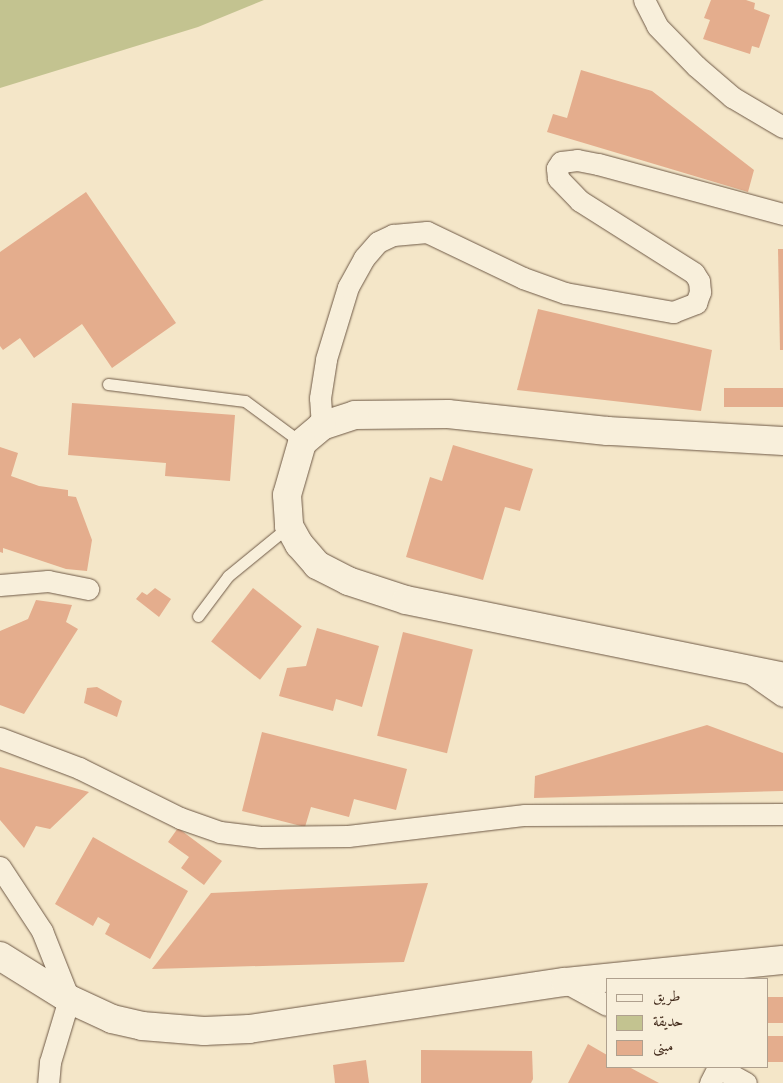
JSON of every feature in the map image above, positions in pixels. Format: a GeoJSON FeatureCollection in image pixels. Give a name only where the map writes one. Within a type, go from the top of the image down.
{"type":"FeatureCollection","features":[{"type":"Feature","properties":{"kind":"street"},"geometry":{"type":"LineString","coordinates":[[644,0],[657,26],[696,66],[732,97],[783,127]]}},
{"type":"Feature","properties":{"kind":"street"},"geometry":{"type":"LineString","coordinates":[[783,214],[598,164],[577,160],[561,162],[557,168],[558,178],[580,201],[694,273],[700,286],[696,303],[673,312],[565,293],[523,278],[427,232],[393,235],[378,242],[364,258],[348,287],[326,359],[312,434],[287,495],[289,526],[317,565],[348,581],[406,600],[783,677]]}},
{"type":"Feature","properties":{"kind":"street"},"geometry":{"type":"LineString","coordinates":[[312,434],[355,415],[448,414],[607,431],[783,441]]}},
{"type":"Feature","properties":{"kind":"street"},"geometry":{"type":"LineString","coordinates":[[0,585],[48,581],[88,589]]}},
{"type":"Feature","properties":{"kind":"street"},"geometry":{"type":"LineString","coordinates":[[742,668],[783,696]]}},
{"type":"Feature","properties":{"kind":"street"},"geometry":{"type":"LineString","coordinates":[[0,738],[79,768],[180,818],[220,832],[258,837],[348,836],[525,815],[783,814]]}},
{"type":"Feature","properties":{"kind":"street"},"geometry":{"type":"LineString","coordinates":[[0,868],[42,932],[69,998],[50,1062],[48,1083]]}},
{"type":"Feature","properties":{"kind":"street"},"geometry":{"type":"LineString","coordinates":[[0,956],[69,998],[112,1019],[142,1026],[213,1031],[249,1030],[566,982],[783,960]]}},
{"type":"Feature","properties":{"kind":"street"},"geometry":{"type":"LineString","coordinates":[[566,982],[606,1004]]}},
{"type":"Feature","properties":{"kind":"street"},"geometry":{"type":"LineString","coordinates":[[710,1083],[718,1068]]}},
{"type":"Feature","properties":{"kind":"street"},"geometry":{"type":"LineString","coordinates":[[720,1068],[746,1083]]}},
{"type":"Feature","properties":{"kind":"lane"},"geometry":{"type":"LineString","coordinates":[[108,384],[245,401],[312,434]]}},
{"type":"Feature","properties":{"kind":"lane"},"geometry":{"type":"LineString","coordinates":[[198,616],[228,576],[289,526]]}},
{"type":"Feature","properties":{"kind":"green space"},"geometry":{"type":"Polygon","coordinates":[[[0,0],[264,0],[198,27],[0,88],[0,0]]]}},
{"type":"Feature","properties":{"kind":"building"},"geometry":{"type":"Polygon","coordinates":[[[711,0],[746,0],[755,3],[754,9],[770,15],[759,48],[752,46],[750,54],[703,39],[710,20],[704,18],[711,0]]]}},
{"type":"Feature","properties":{"kind":"building"},"geometry":{"type":"Polygon","coordinates":[[[581,70],[652,91],[754,170],[748,192],[547,132],[553,114],[567,118],[581,70]]]}},
{"type":"Feature","properties":{"kind":"building"},"geometry":{"type":"Polygon","coordinates":[[[86,192],[176,323],[112,368],[82,324],[34,358],[20,338],[3,350],[0,346],[0,252],[86,192]]]}},
{"type":"Feature","properties":{"kind":"building"},"geometry":{"type":"Polygon","coordinates":[[[778,249],[783,249],[783,350],[780,350],[778,249]]]}},
{"type":"Feature","properties":{"kind":"building"},"geometry":{"type":"Polygon","coordinates":[[[538,309],[712,350],[701,411],[517,390],[538,309]]]}},
{"type":"Feature","properties":{"kind":"building"},"geometry":{"type":"Polygon","coordinates":[[[724,388],[783,388],[783,407],[724,407],[724,388]]]}},
{"type":"Feature","properties":{"kind":"building"},"geometry":{"type":"Polygon","coordinates":[[[72,403],[235,415],[230,481],[165,476],[166,463],[68,455],[72,403]]]}},
{"type":"Feature","properties":{"kind":"building"},"geometry":{"type":"Polygon","coordinates":[[[453,445],[533,469],[520,511],[505,507],[483,580],[406,557],[430,477],[442,481],[453,445]]]}},
{"type":"Feature","properties":{"kind":"building"},"geometry":{"type":"Polygon","coordinates":[[[0,447],[18,453],[11,476],[39,486],[68,490],[68,496],[76,497],[92,540],[87,571],[66,569],[3,548],[3,553],[0,552],[0,447]]]}},
{"type":"Feature","properties":{"kind":"building"},"geometry":{"type":"Polygon","coordinates":[[[155,588],[171,599],[159,617],[136,599],[142,592],[147,595],[155,588]]]}},
{"type":"Feature","properties":{"kind":"building"},"geometry":{"type":"Polygon","coordinates":[[[253,588],[302,626],[260,680],[211,642],[253,588]]]}},
{"type":"Feature","properties":{"kind":"building"},"geometry":{"type":"Polygon","coordinates":[[[36,600],[72,605],[66,622],[78,629],[24,714],[0,705],[0,631],[28,619],[36,600]]]}},
{"type":"Feature","properties":{"kind":"building"},"geometry":{"type":"Polygon","coordinates":[[[317,628],[379,646],[362,707],[336,699],[333,711],[279,696],[287,668],[306,666],[317,628]]]}},
{"type":"Feature","properties":{"kind":"building"},"geometry":{"type":"Polygon","coordinates":[[[403,632],[473,649],[447,753],[377,736],[403,632]]]}},
{"type":"Feature","properties":{"kind":"building"},"geometry":{"type":"Polygon","coordinates":[[[97,687],[122,701],[117,717],[84,703],[87,688],[97,687]]]}},
{"type":"Feature","properties":{"kind":"building"},"geometry":{"type":"Polygon","coordinates":[[[707,725],[783,753],[783,791],[534,798],[535,776],[707,725]]]}},
{"type":"Feature","properties":{"kind":"building"},"geometry":{"type":"Polygon","coordinates":[[[262,732],[407,769],[396,810],[354,799],[349,817],[311,807],[305,827],[242,811],[262,732]]]}},
{"type":"Feature","properties":{"kind":"building"},"geometry":{"type":"Polygon","coordinates":[[[0,767],[89,792],[50,829],[36,826],[24,848],[0,820],[0,767]]]}},
{"type":"Feature","properties":{"kind":"building"},"geometry":{"type":"Polygon","coordinates":[[[178,828],[222,861],[204,885],[181,868],[189,857],[168,842],[178,828]]]}},
{"type":"Feature","properties":{"kind":"building"},"geometry":{"type":"Polygon","coordinates":[[[93,837],[188,891],[150,959],[105,934],[110,924],[98,917],[93,926],[55,904],[93,837]]]}},
{"type":"Feature","properties":{"kind":"building"},"geometry":{"type":"Polygon","coordinates":[[[428,883],[404,962],[152,969],[211,893],[428,883]]]}},
{"type":"Feature","properties":{"kind":"building"},"geometry":{"type":"Polygon","coordinates":[[[768,997],[783,997],[783,1023],[768,1023],[768,997]]]}},
{"type":"Feature","properties":{"kind":"building"},"geometry":{"type":"Polygon","coordinates":[[[768,1036],[783,1036],[783,1062],[768,1062],[768,1036]]]}},
{"type":"Feature","properties":{"kind":"building"},"geometry":{"type":"Polygon","coordinates":[[[588,1044],[606,1054],[606,1068],[631,1068],[659,1083],[568,1083],[588,1044]]]}},
{"type":"Feature","properties":{"kind":"building"},"geometry":{"type":"Polygon","coordinates":[[[421,1050],[532,1051],[533,1079],[531,1083],[421,1083],[421,1050]]]}},
{"type":"Feature","properties":{"kind":"building"},"geometry":{"type":"Polygon","coordinates":[[[366,1060],[369,1083],[335,1083],[333,1065],[366,1060]]]}}]}
